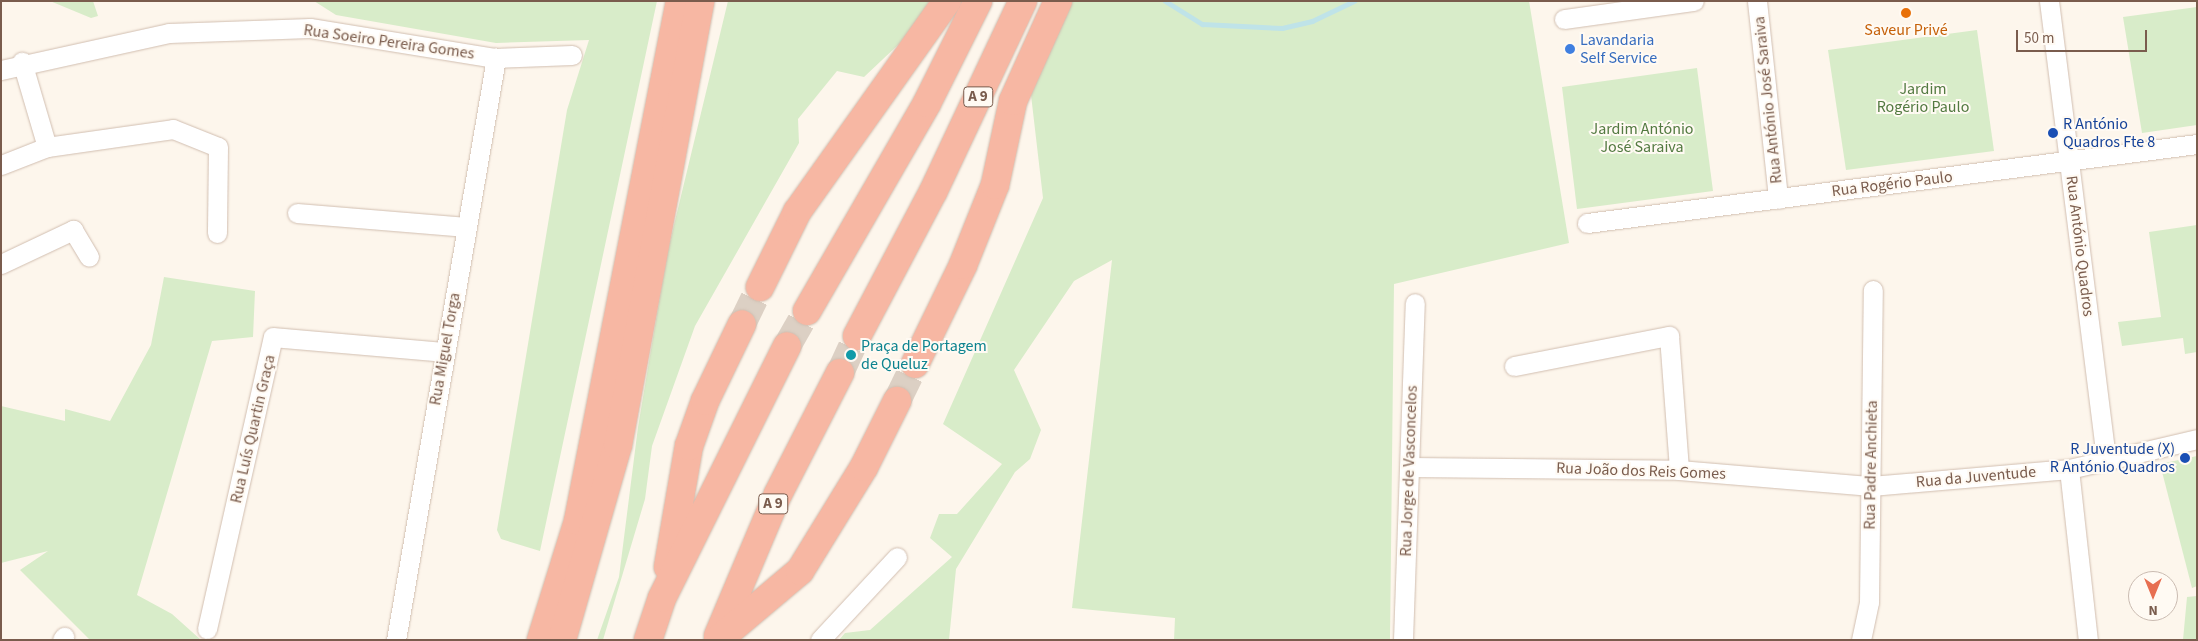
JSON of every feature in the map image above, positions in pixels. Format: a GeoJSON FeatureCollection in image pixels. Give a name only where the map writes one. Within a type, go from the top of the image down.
{"type":"FeatureCollection","features":[{"type":"Feature","properties":{"kind":"highway"},"geometry":{"type":"LineString","coordinates":[[541,640],[578,521],[680,1]]}},
{"type":"Feature","properties":{"kind":"highway"},"geometry":{"type":"LineString","coordinates":[[580,640],[608,527],[618,445],[680,126],[700,1]]}},
{"type":"Feature","properties":{"kind":"highway"},"geometry":{"type":"LineString","coordinates":[[680,126],[718,1]]}},
{"type":"Feature","properties":{"kind":"highway"},"geometry":{"type":"LineString","coordinates":[[760,288],[797,212],[947,1]]}},
{"type":"Feature","properties":{"kind":"highway","name":"A 9"},"geometry":{"type":"LineString","coordinates":[[806,310],[927,103],[978,1]]}},
{"type":"Feature","properties":{"kind":"highway","name":"A 9"},"geometry":{"type":"LineString","coordinates":[[858,336],[933,192],[1023,1]]}},
{"type":"Feature","properties":{"kind":"highway"},"geometry":{"type":"LineString","coordinates":[[915,364],[964,265],[995,185],[1013,101],[1058,1]]}},
{"type":"Feature","properties":{"kind":"highway"},"geometry":{"type":"LineString","coordinates":[[662,598],[689,446],[705,401],[742,324]]}},
{"type":"Feature","properties":{"kind":"highway"},"geometry":{"type":"LineString","coordinates":[[648,640],[662,598],[787,346]]}},
{"type":"Feature","properties":{"kind":"highway","name":"A 9"},"geometry":{"type":"LineString","coordinates":[[717,640],[778,494],[840,373]]}},
{"type":"Feature","properties":{"kind":"highway"},"geometry":{"type":"LineString","coordinates":[[717,640],[800,571],[864,467],[897,401]]}},
{"type":"Feature","properties":{"kind":"highway"},"geometry":{"type":"LineString","coordinates":[[562,640],[618,445]]}},
{"type":"Feature","properties":{"kind":"street"},"geometry":{"type":"LineString","coordinates":[[1564,19],[1694,1]]}},
{"type":"Feature","properties":{"kind":"street","name":"Rua António José Saraiva"},"geometry":{"type":"LineString","coordinates":[[1757,1],[1778,199]]}},
{"type":"Feature","properties":{"kind":"street","name":"Rua António Quadros"},"geometry":{"type":"LineString","coordinates":[[2049,1],[2106,460]]}},
{"type":"Feature","properties":{"kind":"street","name":"Rua Soeiro Pereira Gomes"},"geometry":{"type":"LineString","coordinates":[[1,70],[22,62],[169,33],[310,28],[496,58],[572,55]]}},
{"type":"Feature","properties":{"kind":"street","name":"Rua Miguel Torga"},"geometry":{"type":"LineString","coordinates":[[396,640],[496,58]]}},
{"type":"Feature","properties":{"kind":"street"},"geometry":{"type":"LineString","coordinates":[[22,62],[47,147]]}},
{"type":"Feature","properties":{"kind":"street"},"geometry":{"type":"LineString","coordinates":[[1,165],[47,147],[173,129],[218,147],[216,233]]}},
{"type":"Feature","properties":{"kind":"street","name":"Rua Rogério Paulo"},"geometry":{"type":"LineString","coordinates":[[1587,223],[2197,144]]}},
{"type":"Feature","properties":{"kind":"street"},"geometry":{"type":"LineString","coordinates":[[297,212],[466,227]]}},
{"type":"Feature","properties":{"kind":"street"},"geometry":{"type":"LineString","coordinates":[[1,264],[73,230],[89,257]]}},
{"type":"Feature","properties":{"kind":"street","name":"Rua Padre Anchieta"},"geometry":{"type":"LineString","coordinates":[[1861,640],[1869,602],[1873,290]]}},
{"type":"Feature","properties":{"kind":"street","name":"Rua Jorge de Vasconcelos"},"geometry":{"type":"LineString","coordinates":[[1403,640],[1415,303]]}},
{"type":"Feature","properties":{"kind":"street"},"geometry":{"type":"LineString","coordinates":[[1514,366],[1669,336],[1679,470]]}},
{"type":"Feature","properties":{"kind":"street","name":"Rua Luís Quartin Graça"},"geometry":{"type":"LineString","coordinates":[[207,629],[273,337],[444,352]]}},
{"type":"Feature","properties":{"kind":"street","name":"Rua da Juventude"},"geometry":{"type":"LineString","coordinates":[[1871,486],[2069,469],[2197,439]]}},
{"type":"Feature","properties":{"kind":"street","name":"Rua João dos Reis Gomes"},"geometry":{"type":"LineString","coordinates":[[1410,467],[1679,470],[1871,486]]}},
{"type":"Feature","properties":{"kind":"street"},"geometry":{"type":"LineString","coordinates":[[2069,469],[2088,640]]}},
{"type":"Feature","properties":{"kind":"street"},"geometry":{"type":"LineString","coordinates":[[820,640],[897,557]]}},
{"type":"Feature","properties":{"kind":"green space"},"geometry":{"type":"Polygon","coordinates":[[[50,1],[93,1],[98,16],[91,18],[50,1]]]}},
{"type":"Feature","properties":{"kind":"green space"},"geometry":{"type":"Polygon","coordinates":[[[314,1],[657,1],[540,551],[501,539],[497,530],[567,110],[589,40],[496,43],[336,15],[314,1]]]}},
{"type":"Feature","properties":{"kind":"green space"},"geometry":{"type":"Polygon","coordinates":[[[728,1],[929,1],[917,27],[864,77],[837,71],[798,119],[799,143],[695,326],[652,446],[645,499],[603,640],[597,640],[619,577],[638,427],[667,254],[728,1]]]}},
{"type":"Feature","properties":{"kind":"green space"},"geometry":{"type":"Polygon","coordinates":[[[1058,1],[1529,1],[1569,243],[1394,284],[1390,640],[1174,640],[1175,618],[1072,608],[1112,260],[1074,281],[1014,370],[1041,430],[1030,459],[1015,472],[956,569],[949,640],[839,640],[845,633],[870,630],[952,557],[930,538],[939,514],[957,514],[1002,464],[943,424],[1043,198],[1031,95],[1058,1]]]}},
{"type":"Feature","properties":{"kind":"green space"},"geometry":{"type":"Polygon","coordinates":[[[2197,7],[2197,125],[2142,133],[2123,17],[2197,7]]]}},
{"type":"Feature","properties":{"kind":"green space","name":"Jardim Rogério Paulo"},"geometry":{"type":"Polygon","coordinates":[[[1977,30],[1994,151],[1846,170],[1828,50],[1977,30]]]}},
{"type":"Feature","properties":{"kind":"green space","name":"Jardim António José Saraiva"},"geometry":{"type":"Polygon","coordinates":[[[1697,68],[1713,191],[1577,209],[1562,87],[1697,68]]]}},
{"type":"Feature","properties":{"kind":"green space"},"geometry":{"type":"Polygon","coordinates":[[[2197,225],[2197,352],[2185,354],[2183,338],[2122,346],[2118,322],[2161,317],[2149,232],[2197,225]]]}},
{"type":"Feature","properties":{"kind":"green space"},"geometry":{"type":"Polygon","coordinates":[[[164,277],[255,291],[253,337],[212,341],[137,595],[172,614],[201,640],[90,640],[20,570],[48,551],[1,563],[1,406],[65,421],[65,409],[110,421],[151,345],[164,277]]]}},
{"type":"Feature","properties":{"kind":"green space"},"geometry":{"type":"Polygon","coordinates":[[[2197,456],[2197,586],[2192,588],[2160,464],[2197,456]]]}},
{"type":"Feature","properties":{"kind":"green space"},"geometry":{"type":"Polygon","coordinates":[[[2197,596],[2197,640],[2183,640],[2187,597],[2197,596]]]}},
{"type":"Feature","properties":{"kind":"waterway"},"geometry":{"type":"LineString","coordinates":[[1165,1],[1202,24],[1282,28],[1312,21],[1354,1]]}},
{"type":"Feature","properties":{"kind":"tunnel"},"geometry":{"type":"LineString","coordinates":[[742,324],[760,287]]}},
{"type":"Feature","properties":{"kind":"tunnel"},"geometry":{"type":"LineString","coordinates":[[787,346],[807,311]]}},
{"type":"Feature","properties":{"kind":"tunnel"},"geometry":{"type":"LineString","coordinates":[[840,373],[857,336]]}},
{"type":"Feature","properties":{"kind":"tunnel"},"geometry":{"type":"LineString","coordinates":[[897,401],[915,364]]}},
{"type":"Feature","properties":{"kind":"place","name":"Saveur Privé"},"geometry":{"type":"Point","coordinates":[1906,13]}},
{"type":"Feature","properties":{"kind":"place","name":"Lavandaria Self Service"},"geometry":{"type":"Point","coordinates":[1570,49]}},
{"type":"Feature","properties":{"kind":"place","name":"R António Quadros Fte 8"},"geometry":{"type":"Point","coordinates":[2053,133]}},
{"type":"Feature","properties":{"kind":"place","name":"Praça de Portagem de Queluz"},"geometry":{"type":"Point","coordinates":[851,355]}},
{"type":"Feature","properties":{"kind":"place","name":"R Juventude (X) R António Quadros"},"geometry":{"type":"Point","coordinates":[2185,458]}}]}
